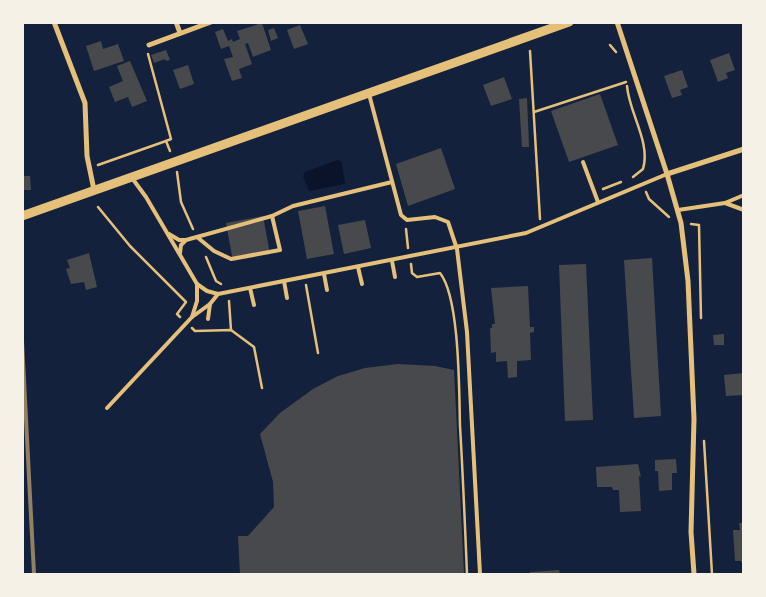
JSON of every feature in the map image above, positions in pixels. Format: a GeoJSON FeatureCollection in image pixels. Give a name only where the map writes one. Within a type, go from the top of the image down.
{"type":"FeatureCollection","features":[{"type":"Feature","properties":{"kind":"street"},"geometry":{"type":"LineString","coordinates":[[54,22],[85,103],[87,156],[94,190]]}},
{"type":"Feature","properties":{"kind":"street"},"geometry":{"type":"LineString","coordinates":[[176,22],[180,33]]}},
{"type":"Feature","properties":{"kind":"street"},"geometry":{"type":"LineString","coordinates":[[149,45],[211,22]]}},
{"type":"Feature","properties":{"kind":"street"},"geometry":{"type":"LineString","coordinates":[[22,216],[569,22]]}},
{"type":"Feature","properties":{"kind":"street"},"geometry":{"type":"LineString","coordinates":[[617,22],[667,174],[681,223],[688,281],[694,419],[691,532],[694,574]]}},
{"type":"Feature","properties":{"kind":"street"},"geometry":{"type":"LineString","coordinates":[[667,174],[744,150]]}},
{"type":"Feature","properties":{"kind":"lane"},"geometry":{"type":"LineString","coordinates":[[369,94],[401,215],[407,220],[436,217],[448,222],[457,249],[467,332],[480,574]]}},
{"type":"Feature","properties":{"kind":"lane"},"geometry":{"type":"LineString","coordinates":[[583,162],[598,202]]}},
{"type":"Feature","properties":{"kind":"lane"},"geometry":{"type":"LineString","coordinates":[[131,177],[167,232],[197,284],[207,291],[218,294],[457,249],[526,233],[667,174]]}},
{"type":"Feature","properties":{"kind":"lane"},"geometry":{"type":"LineString","coordinates":[[167,232],[179,240],[186,240],[272,216],[293,206],[392,182]]}},
{"type":"Feature","properties":{"kind":"lane"},"geometry":{"type":"LineString","coordinates":[[678,210],[725,203],[744,196]]}},
{"type":"Feature","properties":{"kind":"lane"},"geometry":{"type":"LineString","coordinates":[[725,203],[744,210]]}},
{"type":"Feature","properties":{"kind":"lane"},"geometry":{"type":"LineString","coordinates":[[197,237],[214,250],[232,259],[280,250],[272,216]]}},
{"type":"Feature","properties":{"kind":"lane"},"geometry":{"type":"LineString","coordinates":[[182,258],[180,252],[181,245],[186,240]]}},
{"type":"Feature","properties":{"kind":"lane"},"geometry":{"type":"LineString","coordinates":[[392,261],[395,277]]}},
{"type":"Feature","properties":{"kind":"lane"},"geometry":{"type":"LineString","coordinates":[[358,267],[362,284]]}},
{"type":"Feature","properties":{"kind":"lane"},"geometry":{"type":"LineString","coordinates":[[324,274],[327,290]]}},
{"type":"Feature","properties":{"kind":"lane"},"geometry":{"type":"LineString","coordinates":[[284,282],[287,298]]}},
{"type":"Feature","properties":{"kind":"lane"},"geometry":{"type":"LineString","coordinates":[[192,317],[196,301],[197,284]]}},
{"type":"Feature","properties":{"kind":"lane"},"geometry":{"type":"LineString","coordinates":[[250,288],[254,305]]}},
{"type":"Feature","properties":{"kind":"lane"},"geometry":{"type":"LineString","coordinates":[[107,408],[186,323],[210,304],[218,294]]}},
{"type":"Feature","properties":{"kind":"lane"},"geometry":{"type":"LineString","coordinates":[[208,319],[210,304]]}},
{"type":"Feature","properties":{"kind":"path"},"geometry":{"type":"LineString","coordinates":[[98,165],[171,139],[147,58],[149,45]]}},
{"type":"Feature","properties":{"kind":"path"},"geometry":{"type":"LineString","coordinates":[[530,51],[541,228]]}},
{"type":"Feature","properties":{"kind":"path"},"geometry":{"type":"LineString","coordinates":[[534,112],[626,82]]}},
{"type":"Feature","properties":{"kind":"path"},"geometry":{"type":"LineString","coordinates":[[166,141],[171,155]]}},
{"type":"Feature","properties":{"kind":"path"},"geometry":{"type":"LineString","coordinates":[[639,174],[649,199],[670,218],[672,223],[681,223]]}},
{"type":"Feature","properties":{"kind":"path"},"geometry":{"type":"LineString","coordinates":[[98,207],[130,246],[186,302],[177,314],[186,323],[195,331],[231,330],[254,347],[262,388]]}},
{"type":"Feature","properties":{"kind":"path"},"geometry":{"type":"LineString","coordinates":[[407,220],[405,232],[412,273],[417,277],[440,273],[445,280],[449,293],[458,374],[468,574]]}},
{"type":"Feature","properties":{"kind":"path"},"geometry":{"type":"LineString","coordinates":[[305,278],[318,353]]}},
{"type":"Feature","properties":{"kind":"path"},"geometry":{"type":"LineString","coordinates":[[228,292],[231,330]]}},
{"type":"Feature","properties":{"kind":"water"},"geometry":{"type":"Polygon","coordinates":[[[337,160],[342,162],[345,184],[309,191],[303,176],[305,172],[337,160]]]}},
{"type":"Feature","properties":{"kind":"building"},"geometry":{"type":"Polygon","coordinates":[[[262,23],[271,50],[253,57],[248,43],[245,44],[252,64],[239,69],[242,78],[232,81],[224,59],[233,57],[229,46],[221,49],[215,32],[223,29],[228,41],[232,39],[233,42],[240,39],[237,31],[262,23]]]}},
{"type":"Feature","properties":{"kind":"building"},"geometry":{"type":"Polygon","coordinates":[[[300,25],[308,44],[294,49],[287,30],[300,25]]]}},
{"type":"Feature","properties":{"kind":"building"},"geometry":{"type":"Polygon","coordinates":[[[274,28],[278,38],[271,41],[268,30],[274,28]]]}},
{"type":"Feature","properties":{"kind":"building"},"geometry":{"type":"Polygon","coordinates":[[[101,41],[103,49],[118,44],[124,61],[94,71],[86,46],[101,41]]]}},
{"type":"Feature","properties":{"kind":"building"},"geometry":{"type":"Polygon","coordinates":[[[166,50],[170,60],[166,61],[165,59],[154,63],[151,55],[166,50]]]}},
{"type":"Feature","properties":{"kind":"building"},"geometry":{"type":"Polygon","coordinates":[[[729,53],[735,70],[726,73],[728,78],[718,82],[710,60],[729,53]]]}},
{"type":"Feature","properties":{"kind":"building"},"geometry":{"type":"Polygon","coordinates":[[[130,61],[147,101],[132,107],[128,97],[115,102],[109,87],[123,81],[117,66],[130,61]]]}},
{"type":"Feature","properties":{"kind":"building"},"geometry":{"type":"Polygon","coordinates":[[[188,65],[194,84],[180,89],[173,70],[188,65]]]}},
{"type":"Feature","properties":{"kind":"building"},"geometry":{"type":"Polygon","coordinates":[[[682,70],[688,87],[680,90],[682,95],[672,98],[664,76],[682,70]]]}},
{"type":"Feature","properties":{"kind":"building"},"geometry":{"type":"Polygon","coordinates":[[[504,77],[512,99],[491,106],[483,85],[504,77]]]}},
{"type":"Feature","properties":{"kind":"building"},"geometry":{"type":"Polygon","coordinates":[[[600,94],[618,145],[569,162],[551,111],[600,94]]]}},
{"type":"Feature","properties":{"kind":"building"},"geometry":{"type":"Polygon","coordinates":[[[527,98],[529,147],[522,147],[519,99],[527,98]]]}},
{"type":"Feature","properties":{"kind":"building"},"geometry":{"type":"Polygon","coordinates":[[[441,148],[455,189],[408,206],[396,164],[441,148]]]}},
{"type":"Feature","properties":{"kind":"building"},"geometry":{"type":"Polygon","coordinates":[[[24,176],[30,176],[31,190],[22,190],[24,176]]]}},
{"type":"Feature","properties":{"kind":"building"},"geometry":{"type":"Polygon","coordinates":[[[325,206],[334,254],[307,259],[298,211],[325,206]]]}},
{"type":"Feature","properties":{"kind":"building"},"geometry":{"type":"Polygon","coordinates":[[[263,216],[270,254],[233,261],[226,223],[263,216]]]}},
{"type":"Feature","properties":{"kind":"building"},"geometry":{"type":"Polygon","coordinates":[[[365,220],[371,248],[344,254],[338,225],[365,220]]]}},
{"type":"Feature","properties":{"kind":"building"},"geometry":{"type":"Polygon","coordinates":[[[89,253],[97,287],[86,290],[84,282],[71,284],[66,269],[70,268],[67,260],[89,253]]]}},
{"type":"Feature","properties":{"kind":"building"},"geometry":{"type":"Polygon","coordinates":[[[652,258],[661,416],[634,418],[624,260],[652,258]]]}},
{"type":"Feature","properties":{"kind":"building"},"geometry":{"type":"Polygon","coordinates":[[[586,264],[593,420],[565,421],[559,265],[586,264]]]}},
{"type":"Feature","properties":{"kind":"building"},"geometry":{"type":"Polygon","coordinates":[[[528,286],[530,327],[534,327],[534,332],[530,333],[531,360],[517,361],[517,377],[508,378],[507,361],[496,362],[496,352],[491,353],[490,328],[492,328],[492,324],[495,324],[491,288],[528,286]]]}},
{"type":"Feature","properties":{"kind":"building"},"geometry":{"type":"Polygon","coordinates":[[[724,334],[724,345],[714,345],[713,335],[724,334]]]}},
{"type":"Feature","properties":{"kind":"building"},"geometry":{"type":"Polygon","coordinates":[[[398,364],[435,366],[454,370],[464,574],[240,574],[238,536],[248,536],[274,507],[273,482],[260,434],[280,413],[313,389],[338,376],[365,368],[398,364]]]}},
{"type":"Feature","properties":{"kind":"building"},"geometry":{"type":"Polygon","coordinates":[[[744,373],[744,395],[726,396],[724,375],[744,373]]]}},
{"type":"Feature","properties":{"kind":"building"},"geometry":{"type":"Polygon","coordinates":[[[676,459],[677,473],[672,473],[672,490],[659,491],[658,471],[655,471],[655,460],[676,459]]]}},
{"type":"Feature","properties":{"kind":"building"},"geometry":{"type":"Polygon","coordinates":[[[638,464],[641,477],[639,476],[641,511],[620,512],[619,490],[613,490],[612,487],[597,487],[596,467],[638,464]]]}},
{"type":"Feature","properties":{"kind":"building"},"geometry":{"type":"Polygon","coordinates":[[[739,523],[744,523],[744,569],[741,561],[735,561],[733,530],[740,530],[739,523]]]}},
{"type":"Feature","properties":{"kind":"building"},"geometry":{"type":"Polygon","coordinates":[[[559,570],[560,574],[530,574],[530,572],[559,570]]]}},
{"type":"Feature","properties":{"kind":"railway"},"geometry":{"type":"LineString","coordinates":[[22,341],[34,574]]}}]}
